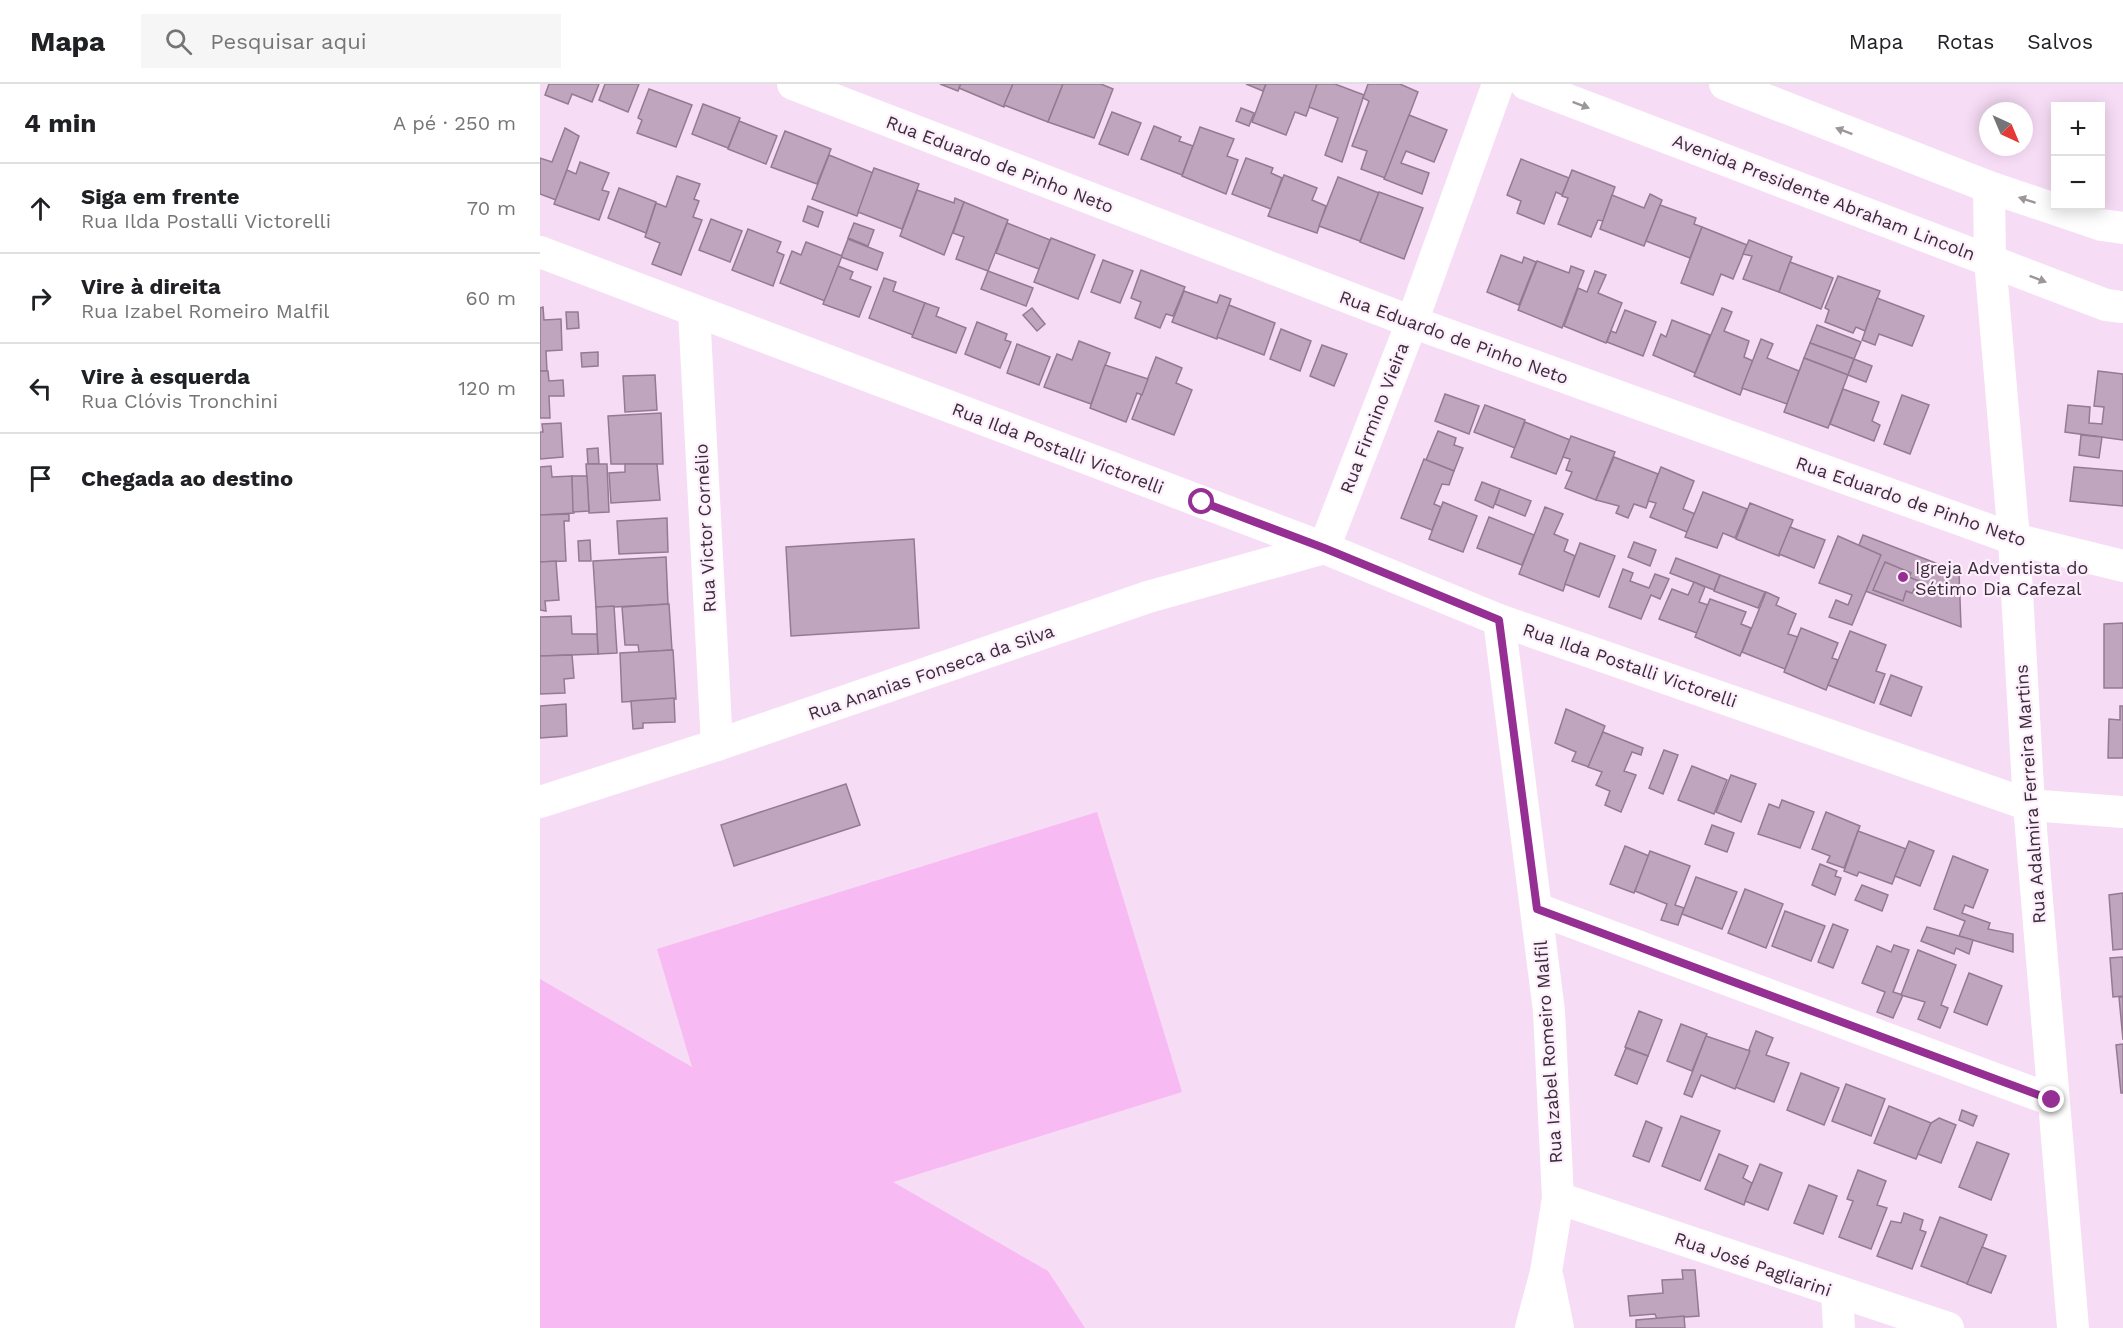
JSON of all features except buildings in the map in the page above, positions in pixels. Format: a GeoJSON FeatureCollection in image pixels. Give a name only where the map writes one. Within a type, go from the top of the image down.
{"type":"FeatureCollection","features":[{"type":"Feature","properties":{"kind":"street","name":"Rua Eduardo de Pinho Neto"},"geometry":{"type":"LineString","coordinates":[[793,84],[1412,322],[2014,539],[2123,566]]}},
{"type":"Feature","properties":{"kind":"street","name":"Rua Firmino Vieira"},"geometry":{"type":"LineString","coordinates":[[1324,548],[1412,322],[1498,84]]}},
{"type":"Feature","properties":{"kind":"street","name":"Avenida Presidente Abraham Lincoln"},"geometry":{"type":"LineString","coordinates":[[1526,84],[2106,304],[2123,306]]}},
{"type":"Feature","properties":{"kind":"street"},"geometry":{"type":"LineString","coordinates":[[1725,84],[1989,187],[2102,225],[2123,228]]}},
{"type":"Feature","properties":{"kind":"street","name":"Rua Adalmira Ferreira Martins"},"geometry":{"type":"LineString","coordinates":[[1989,187],[1990,260],[2014,539],[2029,805],[2052,1100],[2073,1328]]}},
{"type":"Feature","properties":{"kind":"street","name":"Rua Ilda Postalli Victorelli"},"geometry":{"type":"LineString","coordinates":[[540,252],[1324,548],[1499,620],[2029,805],[2123,812]]}},
{"type":"Feature","properties":{"kind":"street","name":"Rua Victor Cornélio"},"geometry":{"type":"LineString","coordinates":[[694,311],[717,745]]}},
{"type":"Feature","properties":{"kind":"street","name":"Rua Ananias Fonseca da Silva"},"geometry":{"type":"LineString","coordinates":[[540,802],[717,745],[1148,597],[1324,548]]}},
{"type":"Feature","properties":{"kind":"street","name":"Rua Izabel Romeiro Malfil"},"geometry":{"type":"LineString","coordinates":[[1499,620],[1549,1011],[1558,1198],[1546,1272],[1532,1328]]}},
{"type":"Feature","properties":{"kind":"street"},"geometry":{"type":"LineString","coordinates":[[1537,909],[2052,1100]]}},
{"type":"Feature","properties":{"kind":"street","name":"Rua José Pagliarini"},"geometry":{"type":"LineString","coordinates":[[1558,1198],[1948,1328]]}},
{"type":"Feature","properties":{"kind":"street"},"geometry":{"type":"LineString","coordinates":[[1546,1272],[1558,1328]]}},
{"type":"Feature","properties":{"kind":"street"},"geometry":{"type":"LineString","coordinates":[[1837,1292],[1839,1328]]}},
{"type":"Feature","properties":{"kind":"shaded area"},"geometry":{"type":"Polygon","coordinates":[[[1097,812],[1182,1092],[893,1182],[1048,1271],[1085,1328],[540,1328],[540,979],[692,1067],[657,949],[1097,812]]]}},
{"type":"Feature","properties":{"kind":"place","name":"Igreja Adventista do Sétimo Dia Cafezal"},"geometry":{"type":"Point","coordinates":[1903,577]}},
{"type":"Feature","properties":{"kind":"route"},"geometry":{"type":"LineString","coordinates":[[1202,502],[1324,548],[1499,620],[1537,909],[2052,1100]]}}]}
